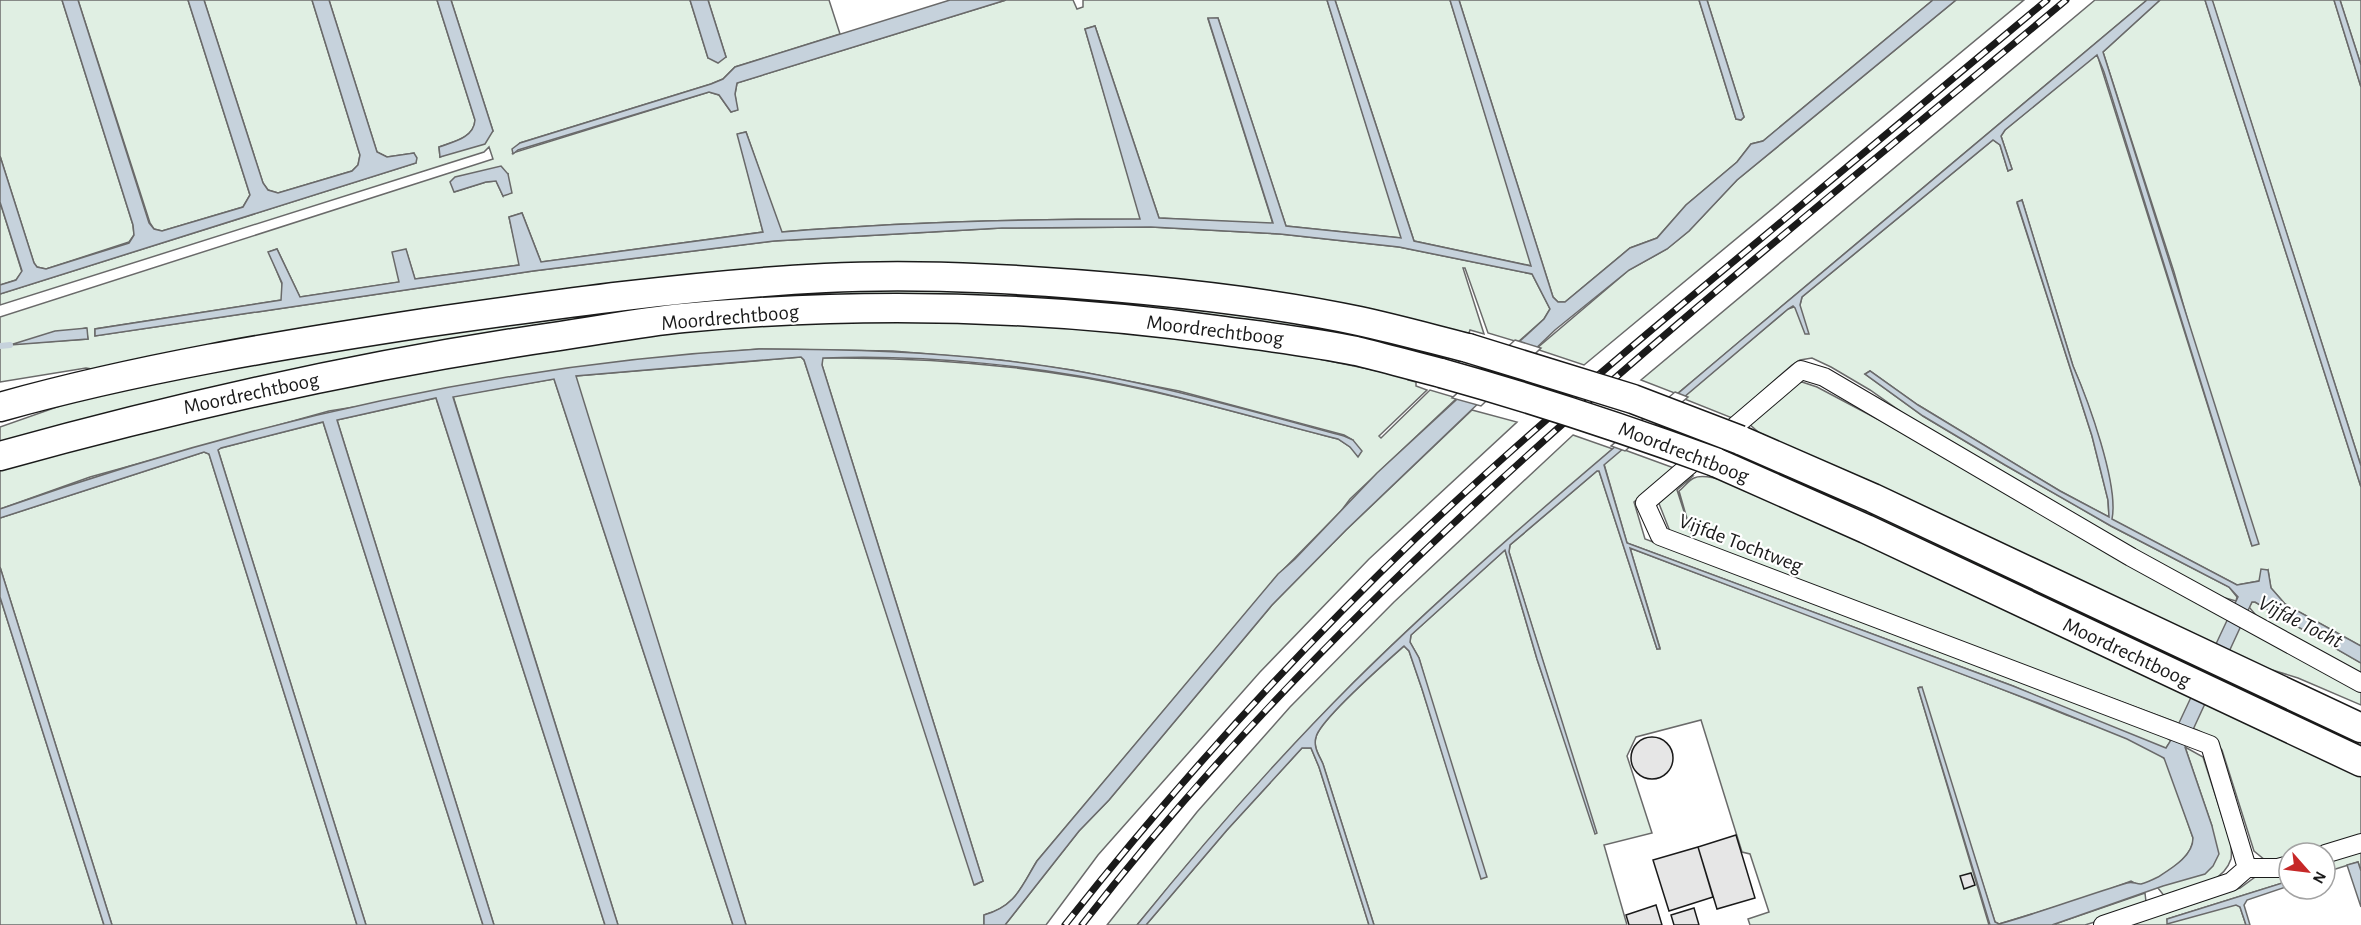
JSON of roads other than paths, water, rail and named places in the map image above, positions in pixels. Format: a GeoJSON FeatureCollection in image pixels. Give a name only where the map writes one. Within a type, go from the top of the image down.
{"type":"FeatureCollection","features":[{"type":"Feature","properties":{"kind":"main road","name":"Moordrechtboog"},"geometry":{"type":"LineString","coordinates":[[0,407],[66,388],[155,369],[347,335],[682,288],[827,278],[974,278],[1081,284],[1188,294],[1360,321],[1468,348],[1634,399],[1740,440],[1873,498],[2361,728]]}},
{"type":"Feature","properties":{"kind":"main road","name":"Moordrechtboog"},"geometry":{"type":"LineString","coordinates":[[0,456],[174,410],[366,368],[495,345],[682,319],[816,310],[969,308],[1111,317],[1178,324],[1355,351],[1441,373],[1611,424],[1715,462],[1877,534],[2361,762]]}},
{"type":"Feature","properties":{"kind":"street","name":"Vijfde Tochtweg"},"geometry":{"type":"LineString","coordinates":[[2247,868],[2210,744],[1660,536],[1645,503],[1801,370],[1824,377],[2131,557],[2361,683]]}},
{"type":"Feature","properties":{"kind":"street"},"geometry":{"type":"LineString","coordinates":[[2337,850],[2361,843]]}},
{"type":"Feature","properties":{"kind":"street"},"geometry":{"type":"LineString","coordinates":[[2103,925],[2231,882],[2247,868],[2277,868]]}},
{"type":"Feature","properties":{"kind":"water"},"geometry":{"type":"Polygon","coordinates":[[[62,0],[78,0],[149,223],[154,229],[162,231],[243,207],[250,195],[188,0],[204,0],[263,183],[268,190],[278,193],[352,171],[358,165],[360,155],[312,0],[329,0],[377,152],[387,157],[414,153],[417,158],[416,163],[0,294],[0,285],[16,280],[22,271],[0,202],[0,156],[37,267],[46,269],[129,243],[134,235],[133,225],[62,0]]]}},
{"type":"Feature","properties":{"kind":"water"},"geometry":{"type":"Polygon","coordinates":[[[437,0],[451,0],[493,131],[485,144],[440,157],[439,147],[467,135],[474,126],[475,120],[437,0]]]}},
{"type":"Feature","properties":{"kind":"water"},"geometry":{"type":"Polygon","coordinates":[[[690,0],[708,0],[726,57],[718,63],[708,58],[690,0]]]}},
{"type":"Feature","properties":{"kind":"water"},"geometry":{"type":"Polygon","coordinates":[[[950,0],[1006,0],[737,83],[735,94],[738,110],[731,112],[719,95],[709,92],[518,150],[513,154],[512,149],[520,143],[711,84],[723,79],[735,67],[950,0]]]}},
{"type":"Feature","properties":{"kind":"water"},"geometry":{"type":"Polygon","coordinates":[[[1327,0],[1335,0],[1414,241],[1531,266],[1450,0],[1459,0],[1553,297],[1558,302],[1565,302],[1630,248],[1657,238],[1686,205],[1737,162],[1751,144],[1763,141],[1933,0],[1956,0],[1737,180],[1689,231],[1667,249],[1629,270],[1555,330],[1346,530],[1272,605],[1109,800],[1079,831],[1005,925],[984,925],[984,915],[1011,901],[1037,861],[1278,574],[1377,473],[1544,319],[1550,309],[1532,274],[1399,247],[1280,234],[1151,227],[1002,228],[774,241],[533,271],[95,336],[95,329],[281,300],[282,283],[268,252],[277,249],[300,297],[399,282],[392,252],[406,249],[415,279],[519,265],[509,217],[522,213],[541,262],[763,232],[737,134],[746,132],[782,232],[961,222],[1140,219],[1085,29],[1095,26],[1159,218],[1273,223],[1208,18],[1218,18],[1286,226],[1401,238],[1327,0]]]}},
{"type":"Feature","properties":{"kind":"water"},"geometry":{"type":"Polygon","coordinates":[[[1699,0],[1707,0],[1744,117],[1741,120],[1736,119],[1699,0]]]}},
{"type":"Feature","properties":{"kind":"water","name":"Vijfde Tocht"},"geometry":{"type":"Polygon","coordinates":[[[2147,0],[2160,0],[2103,52],[2259,544],[2252,546],[2097,55],[2005,130],[2001,136],[2012,169],[2008,171],[2000,145],[1993,140],[1802,297],[1800,305],[1809,334],[1805,334],[1795,308],[1793,306],[1788,309],[1604,465],[1627,543],[2013,686],[2166,748],[2238,597],[2229,587],[2111,526],[1923,416],[1865,374],[1870,371],[1918,405],[2060,491],[2109,517],[2108,500],[2092,436],[2017,202],[2022,200],[2073,366],[2101,442],[2111,486],[2112,519],[2237,585],[2259,581],[2261,569],[2268,570],[2271,588],[2285,604],[2361,646],[2361,663],[2252,602],[2185,747],[2212,826],[2219,854],[2213,866],[2205,874],[2163,886],[2052,925],[1990,925],[1918,688],[1922,687],[1995,922],[1999,924],[2127,883],[2143,883],[2158,877],[2186,856],[2193,838],[2164,758],[2127,739],[2038,703],[1630,548],[1660,649],[1657,649],[1599,471],[1597,471],[1510,545],[1509,552],[1597,833],[1595,834],[1537,659],[1505,550],[1411,635],[1410,642],[1419,658],[1487,877],[1481,879],[1422,689],[1409,651],[1404,646],[1341,705],[1320,729],[1315,741],[1374,925],[1369,925],[1319,767],[1311,748],[1302,748],[1227,830],[1146,925],[1137,925],[1215,832],[1297,741],[1353,683],[1447,594],[1641,424],[2147,0]]]}},
{"type":"Feature","properties":{"kind":"water"},"geometry":{"type":"Polygon","coordinates":[[[2205,0],[2213,2],[2361,466],[2361,487],[2205,0]]]}},
{"type":"Feature","properties":{"kind":"water"},"geometry":{"type":"Polygon","coordinates":[[[2334,0],[2340,0],[2361,65],[2361,87],[2334,0]]]}},
{"type":"Feature","properties":{"kind":"water"},"geometry":{"type":"Polygon","coordinates":[[[501,166],[508,174],[512,193],[503,196],[496,181],[454,192],[450,182],[455,177],[501,166]]]}},
{"type":"Feature","properties":{"kind":"water"},"geometry":{"type":"Polygon","coordinates":[[[87,328],[88,339],[10,345],[55,331],[87,328]]]}},
{"type":"Feature","properties":{"kind":"water"},"geometry":{"type":"Polygon","coordinates":[[[759,349],[939,354],[1043,365],[1173,391],[1344,436],[1353,440],[1362,451],[1358,457],[1350,447],[1338,439],[1168,395],[1065,374],[943,360],[823,358],[822,365],[983,881],[974,885],[804,360],[801,357],[576,376],[746,925],[733,925],[554,379],[453,397],[618,925],[605,925],[436,398],[337,420],[494,925],[483,925],[323,422],[218,450],[366,925],[357,925],[209,454],[204,452],[0,518],[0,509],[92,478],[185,450],[374,402],[565,368],[759,349]]]}},
{"type":"Feature","properties":{"kind":"water"},"geometry":{"type":"Polygon","coordinates":[[[0,567],[112,925],[104,925],[0,597],[0,567]]]}},
{"type":"Feature","properties":{"kind":"water"},"geometry":{"type":"Polygon","coordinates":[[[2358,862],[2361,871],[2361,907],[2347,865],[2358,862]]]}},
{"type":"Feature","properties":{"kind":"water"},"geometry":{"type":"Polygon","coordinates":[[[2277,885],[2277,890],[2247,900],[2244,905],[2250,925],[2246,925],[2240,907],[2236,905],[2167,924],[2167,919],[2277,885]]]}},
{"type":"Feature","properties":{"kind":"waterway"},"geometry":{"type":"LineString","coordinates":[[0,346],[10,345]]}},
{"type":"Feature","properties":{"kind":"railway"},"geometry":{"type":"LineString","coordinates":[[1065,925],[1190,774],[1323,630],[1416,538],[1616,360],[2047,0]]}},
{"type":"Feature","properties":{"kind":"railway"},"geometry":{"type":"LineString","coordinates":[[1082,925],[1190,794],[1305,670],[1424,551],[1676,326],[2066,0]]}}]}
